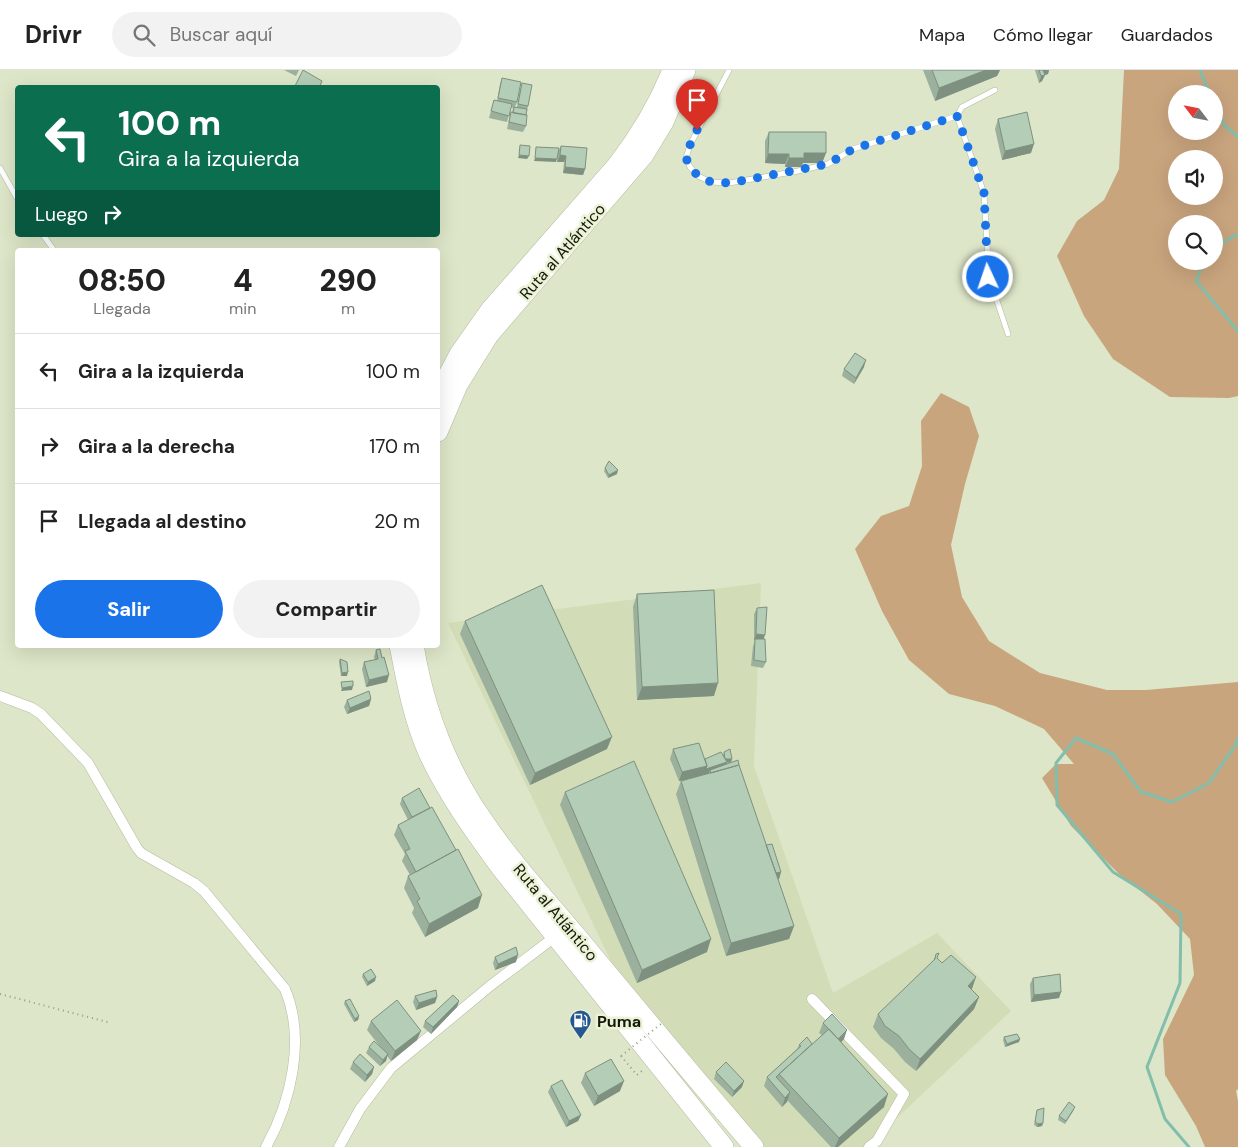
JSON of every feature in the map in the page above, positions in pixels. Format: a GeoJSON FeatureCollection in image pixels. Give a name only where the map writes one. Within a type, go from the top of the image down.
{"type":"FeatureCollection","features":[{"type":"Feature","properties":{"kind":"highway","name":"Ruta al Atlántico"},"geometry":{"type":"LineString","coordinates":[[440,390],[459,354],[490,310],[600,185],[635,142],[651,116],[672,70]]}},
{"type":"Feature","properties":{"kind":"highway","name":"Ruta al Atlántico"},"geometry":{"type":"LineString","coordinates":[[440,427],[458,386],[489,335],[644,155],[664,122],[686,70]]}},
{"type":"Feature","properties":{"kind":"highway","name":"Ruta al Atlántico"},"geometry":{"type":"LineString","coordinates":[[400,648],[413,708],[428,752],[447,789],[469,825],[500,867],[724,1147]]}},
{"type":"Feature","properties":{"kind":"highway","name":"Ruta al Atlántico"},"geometry":{"type":"LineString","coordinates":[[415,648],[427,704],[436,729],[459,780],[480,816],[511,858],[754,1147]]}},
{"type":"Feature","properties":{"kind":"highway"},"geometry":{"type":"LineString","coordinates":[[654,1061],[652,1057],[654,1051],[659,1047],[665,1049],[713,1108],[737,1127]]}},
{"type":"Feature","properties":{"kind":"street"},"geometry":{"type":"LineString","coordinates":[[0,696],[32,708],[48,721],[88,763],[141,853],[194,883],[204,891],[285,989],[291,1004],[295,1040],[292,1077],[290,1092],[266,1147]]}},
{"type":"Feature","properties":{"kind":"street"},"geometry":{"type":"LineString","coordinates":[[340,1147],[360,1109],[391,1068],[490,986],[556,936]]}},
{"type":"Feature","properties":{"kind":"street"},"geometry":{"type":"LineString","coordinates":[[812,999],[904,1094],[877,1141],[869,1147]]}},
{"type":"Feature","properties":{"kind":"lane"},"geometry":{"type":"LineString","coordinates":[[729,70],[690,145],[686,158],[690,167],[698,176],[711,182],[730,183],[828,164],[853,149],[957,116],[962,107],[995,90]]}},
{"type":"Feature","properties":{"kind":"lane"},"geometry":{"type":"LineString","coordinates":[[957,116],[984,193],[988,277],[1008,334]]}},
{"type":"Feature","properties":{"kind":"lane"},"geometry":{"type":"LineString","coordinates":[[0,168],[15,195]]}},
{"type":"Feature","properties":{"kind":"lane"},"geometry":{"type":"LineString","coordinates":[[44,237],[53,248]]}},
{"type":"Feature","properties":{"kind":"path"},"geometry":{"type":"LineString","coordinates":[[0,994],[111,1023]]}},
{"type":"Feature","properties":{"kind":"path"},"geometry":{"type":"LineString","coordinates":[[637,1075],[621,1056],[662,1023]]}},
{"type":"Feature","properties":{"kind":"shaded area"},"geometry":{"type":"Polygon","coordinates":[[[1124,70],[1238,70],[1238,396],[1229,398],[1170,397],[1113,359],[1084,316],[1057,256],[1077,221],[1104,200],[1119,169],[1124,70]]]}},
{"type":"Feature","properties":{"kind":"shaded area"},"geometry":{"type":"Polygon","coordinates":[[[941,393],[969,407],[979,436],[965,484],[951,545],[962,597],[989,641],[1040,673],[1107,690],[1146,690],[1238,682],[1238,1089],[1236,1091],[1238,1101],[1238,1147],[1205,1147],[1196,1126],[1165,1075],[1163,1039],[1194,975],[1190,939],[1157,904],[1119,874],[1071,826],[1042,778],[1056,764],[1074,764],[1044,729],[995,706],[949,694],[909,660],[882,611],[855,549],[881,516],[909,506],[922,466],[921,421],[941,393]]]}},
{"type":"Feature","properties":{"kind":"shaded area"},"geometry":{"type":"Polygon","coordinates":[[[761,583],[754,766],[833,993],[937,933],[1011,1011],[866,1147],[762,1147],[619,978],[448,623],[761,583]]]}},
{"type":"Feature","properties":{"kind":"building"},"geometry":{"type":"Polygon","coordinates":[[[303,70],[322,81],[320,85],[296,85],[303,70]]]}},
{"type":"Feature","properties":{"kind":"building"},"geometry":{"type":"Polygon","coordinates":[[[932,70],[986,70],[939,88],[932,70]]]}},
{"type":"Feature","properties":{"kind":"building"},"geometry":{"type":"Polygon","coordinates":[[[1039,70],[1043,70],[1045,75],[1041,76],[1039,70]]]}},
{"type":"Feature","properties":{"kind":"building"},"geometry":{"type":"Polygon","coordinates":[[[502,78],[521,82],[517,102],[498,98],[502,78]]]}},
{"type":"Feature","properties":{"kind":"building"},"geometry":{"type":"Polygon","coordinates":[[[522,83],[532,85],[528,106],[518,104],[522,83]]]}},
{"type":"Feature","properties":{"kind":"building"},"geometry":{"type":"Polygon","coordinates":[[[494,100],[512,104],[509,116],[491,111],[494,100]]]}},
{"type":"Feature","properties":{"kind":"building"},"geometry":{"type":"Polygon","coordinates":[[[514,107],[527,109],[526,115],[513,113],[514,107]]]}},
{"type":"Feature","properties":{"kind":"building"},"geometry":{"type":"Polygon","coordinates":[[[511,112],[527,115],[526,126],[509,122],[511,112]]]}},
{"type":"Feature","properties":{"kind":"building"},"geometry":{"type":"Polygon","coordinates":[[[1027,112],[1034,144],[1005,151],[998,119],[1027,112]]]}},
{"type":"Feature","properties":{"kind":"building"},"geometry":{"type":"Polygon","coordinates":[[[769,132],[826,132],[826,153],[804,153],[804,158],[789,158],[789,154],[768,154],[769,132]]]}},
{"type":"Feature","properties":{"kind":"building"},"geometry":{"type":"Polygon","coordinates":[[[520,145],[530,146],[529,156],[519,155],[520,145]]]}},
{"type":"Feature","properties":{"kind":"building"},"geometry":{"type":"Polygon","coordinates":[[[561,146],[587,148],[585,169],[565,167],[566,156],[560,155],[561,146]]]}},
{"type":"Feature","properties":{"kind":"building"},"geometry":{"type":"Polygon","coordinates":[[[536,147],[559,148],[557,159],[535,158],[536,147]]]}},
{"type":"Feature","properties":{"kind":"building"},"geometry":{"type":"Polygon","coordinates":[[[855,353],[866,360],[856,378],[844,369],[855,353]]]}},
{"type":"Feature","properties":{"kind":"building"},"geometry":{"type":"Polygon","coordinates":[[[609,461],[618,470],[609,475],[605,468],[609,461]]]}},
{"type":"Feature","properties":{"kind":"building"},"geometry":{"type":"Polygon","coordinates":[[[542,585],[612,737],[535,773],[465,621],[542,585]]]}},
{"type":"Feature","properties":{"kind":"building"},"geometry":{"type":"Polygon","coordinates":[[[714,590],[718,683],[642,687],[637,594],[714,590]]]}},
{"type":"Feature","properties":{"kind":"building"},"geometry":{"type":"Polygon","coordinates":[[[767,607],[765,635],[756,634],[757,608],[767,607]]]}},
{"type":"Feature","properties":{"kind":"building"},"geometry":{"type":"Polygon","coordinates":[[[755,639],[765,639],[766,662],[754,660],[755,639]]]}},
{"type":"Feature","properties":{"kind":"building"},"geometry":{"type":"Polygon","coordinates":[[[380,649],[389,675],[369,680],[364,662],[378,659],[376,650],[380,649]]]}},
{"type":"Feature","properties":{"kind":"building"},"geometry":{"type":"Polygon","coordinates":[[[340,659],[347,662],[348,672],[342,673],[340,659]]]}},
{"type":"Feature","properties":{"kind":"building"},"geometry":{"type":"Polygon","coordinates":[[[353,681],[353,686],[342,688],[341,682],[353,681]]]}},
{"type":"Feature","properties":{"kind":"building"},"geometry":{"type":"Polygon","coordinates":[[[369,691],[371,699],[350,708],[347,700],[369,691]]]}},
{"type":"Feature","properties":{"kind":"building"},"geometry":{"type":"Polygon","coordinates":[[[699,743],[707,766],[682,772],[673,749],[699,743]]]}},
{"type":"Feature","properties":{"kind":"building"},"geometry":{"type":"Polygon","coordinates":[[[730,749],[732,759],[725,759],[724,752],[730,749]]]}},
{"type":"Feature","properties":{"kind":"building"},"geometry":{"type":"Polygon","coordinates":[[[721,752],[727,762],[706,769],[705,759],[721,752]]]}},
{"type":"Feature","properties":{"kind":"building"},"geometry":{"type":"Polygon","coordinates":[[[738,760],[739,765],[711,773],[710,770],[738,760]]]}},
{"type":"Feature","properties":{"kind":"building"},"geometry":{"type":"Polygon","coordinates":[[[634,761],[711,939],[642,970],[565,792],[634,761]]]}},
{"type":"Feature","properties":{"kind":"building"},"geometry":{"type":"Polygon","coordinates":[[[739,765],[794,926],[731,943],[681,781],[739,765]]]}},
{"type":"Feature","properties":{"kind":"building"},"geometry":{"type":"Polygon","coordinates":[[[419,788],[430,808],[412,817],[402,798],[419,788]]]}},
{"type":"Feature","properties":{"kind":"building"},"geometry":{"type":"Polygon","coordinates":[[[432,807],[456,850],[416,872],[405,851],[410,849],[398,825],[432,807]]]}},
{"type":"Feature","properties":{"kind":"building"},"geometry":{"type":"Polygon","coordinates":[[[772,844],[781,872],[776,873],[766,845],[772,844]]]}},
{"type":"Feature","properties":{"kind":"building"},"geometry":{"type":"Polygon","coordinates":[[[458,849],[482,895],[429,924],[417,901],[420,899],[408,876],[458,849]]]}},
{"type":"Feature","properties":{"kind":"building"},"geometry":{"type":"Polygon","coordinates":[[[516,947],[518,955],[498,964],[495,957],[516,947]]]}},
{"type":"Feature","properties":{"kind":"building"},"geometry":{"type":"Polygon","coordinates":[[[939,953],[937,958],[942,963],[951,955],[976,977],[968,986],[979,997],[920,1059],[899,1036],[885,1026],[878,1014],[939,953]]]}},
{"type":"Feature","properties":{"kind":"building"},"geometry":{"type":"Polygon","coordinates":[[[371,969],[376,977],[368,982],[363,974],[371,969]]]}},
{"type":"Feature","properties":{"kind":"building"},"geometry":{"type":"Polygon","coordinates":[[[1060,974],[1061,992],[1034,995],[1033,978],[1060,974]]]}},
{"type":"Feature","properties":{"kind":"building"},"geometry":{"type":"Polygon","coordinates":[[[436,990],[437,997],[419,1003],[415,996],[436,990]]]}},
{"type":"Feature","properties":{"kind":"building"},"geometry":{"type":"Polygon","coordinates":[[[453,995],[459,1001],[433,1027],[425,1021],[453,995]]]}},
{"type":"Feature","properties":{"kind":"building"},"geometry":{"type":"Polygon","coordinates":[[[350,999],[359,1016],[355,1019],[345,1001],[350,999]]]}},
{"type":"Feature","properties":{"kind":"building"},"geometry":{"type":"Polygon","coordinates":[[[397,1000],[421,1031],[395,1051],[371,1021],[397,1000]]]}},
{"type":"Feature","properties":{"kind":"building"},"geometry":{"type":"Polygon","coordinates":[[[832,1014],[847,1030],[838,1039],[823,1023],[832,1014]]]}},
{"type":"Feature","properties":{"kind":"building"},"geometry":{"type":"Polygon","coordinates":[[[829,1029],[888,1094],[839,1138],[779,1074],[829,1029]]]}},
{"type":"Feature","properties":{"kind":"building"},"geometry":{"type":"Polygon","coordinates":[[[1017,1034],[1020,1039],[1007,1044],[1004,1037],[1017,1034]]]}},
{"type":"Feature","properties":{"kind":"building"},"geometry":{"type":"Polygon","coordinates":[[[807,1037],[812,1044],[776,1077],[790,1092],[785,1098],[767,1077],[801,1046],[799,1045],[807,1037]]]}},
{"type":"Feature","properties":{"kind":"building"},"geometry":{"type":"Polygon","coordinates":[[[374,1041],[388,1054],[383,1060],[369,1047],[374,1041]]]}},
{"type":"Feature","properties":{"kind":"building"},"geometry":{"type":"Polygon","coordinates":[[[360,1054],[374,1067],[367,1075],[353,1062],[360,1054]]]}},
{"type":"Feature","properties":{"kind":"building"},"geometry":{"type":"Polygon","coordinates":[[[611,1059],[624,1081],[598,1096],[585,1073],[611,1059]]]}},
{"type":"Feature","properties":{"kind":"building"},"geometry":{"type":"Polygon","coordinates":[[[726,1062],[744,1081],[734,1091],[716,1072],[726,1062]]]}},
{"type":"Feature","properties":{"kind":"building"},"geometry":{"type":"Polygon","coordinates":[[[562,1080],[581,1115],[569,1121],[551,1086],[562,1080]]]}},
{"type":"Feature","properties":{"kind":"building"},"geometry":{"type":"Polygon","coordinates":[[[1069,1102],[1075,1107],[1066,1121],[1059,1116],[1069,1102]]]}},
{"type":"Feature","properties":{"kind":"building"},"geometry":{"type":"Polygon","coordinates":[[[1044,1108],[1043,1123],[1038,1124],[1035,1122],[1037,1110],[1044,1108]]]}},
{"type":"Feature","properties":{"kind":"waterway"},"geometry":{"type":"LineString","coordinates":[[1200,70],[1206,85]]}},
{"type":"Feature","properties":{"kind":"waterway"},"geometry":{"type":"LineString","coordinates":[[1223,123],[1238,137]]}},
{"type":"Feature","properties":{"kind":"waterway"},"geometry":{"type":"LineString","coordinates":[[1223,242],[1238,234]]}},
{"type":"Feature","properties":{"kind":"waterway"},"geometry":{"type":"LineString","coordinates":[[1200,270],[1196,281],[1238,331]]}},
{"type":"Feature","properties":{"kind":"waterway"},"geometry":{"type":"LineString","coordinates":[[1189,1147],[1165,1119],[1147,1067],[1180,983],[1181,914],[1113,872],[1057,805],[1056,763],[1076,738],[1113,754],[1141,792],[1172,802],[1209,783],[1236,744],[1238,738]]}},
{"type":"Feature","properties":{"kind":"place","name":"Puma"},"geometry":{"type":"Point","coordinates":[581,1040]}},
{"type":"Feature","properties":{"kind":"route"},"geometry":{"type":"LineString","coordinates":[[697,130],[686,158],[690,167],[698,176],[711,182],[730,183],[828,164],[853,149],[957,116],[984,193],[988,277]]}}]}
